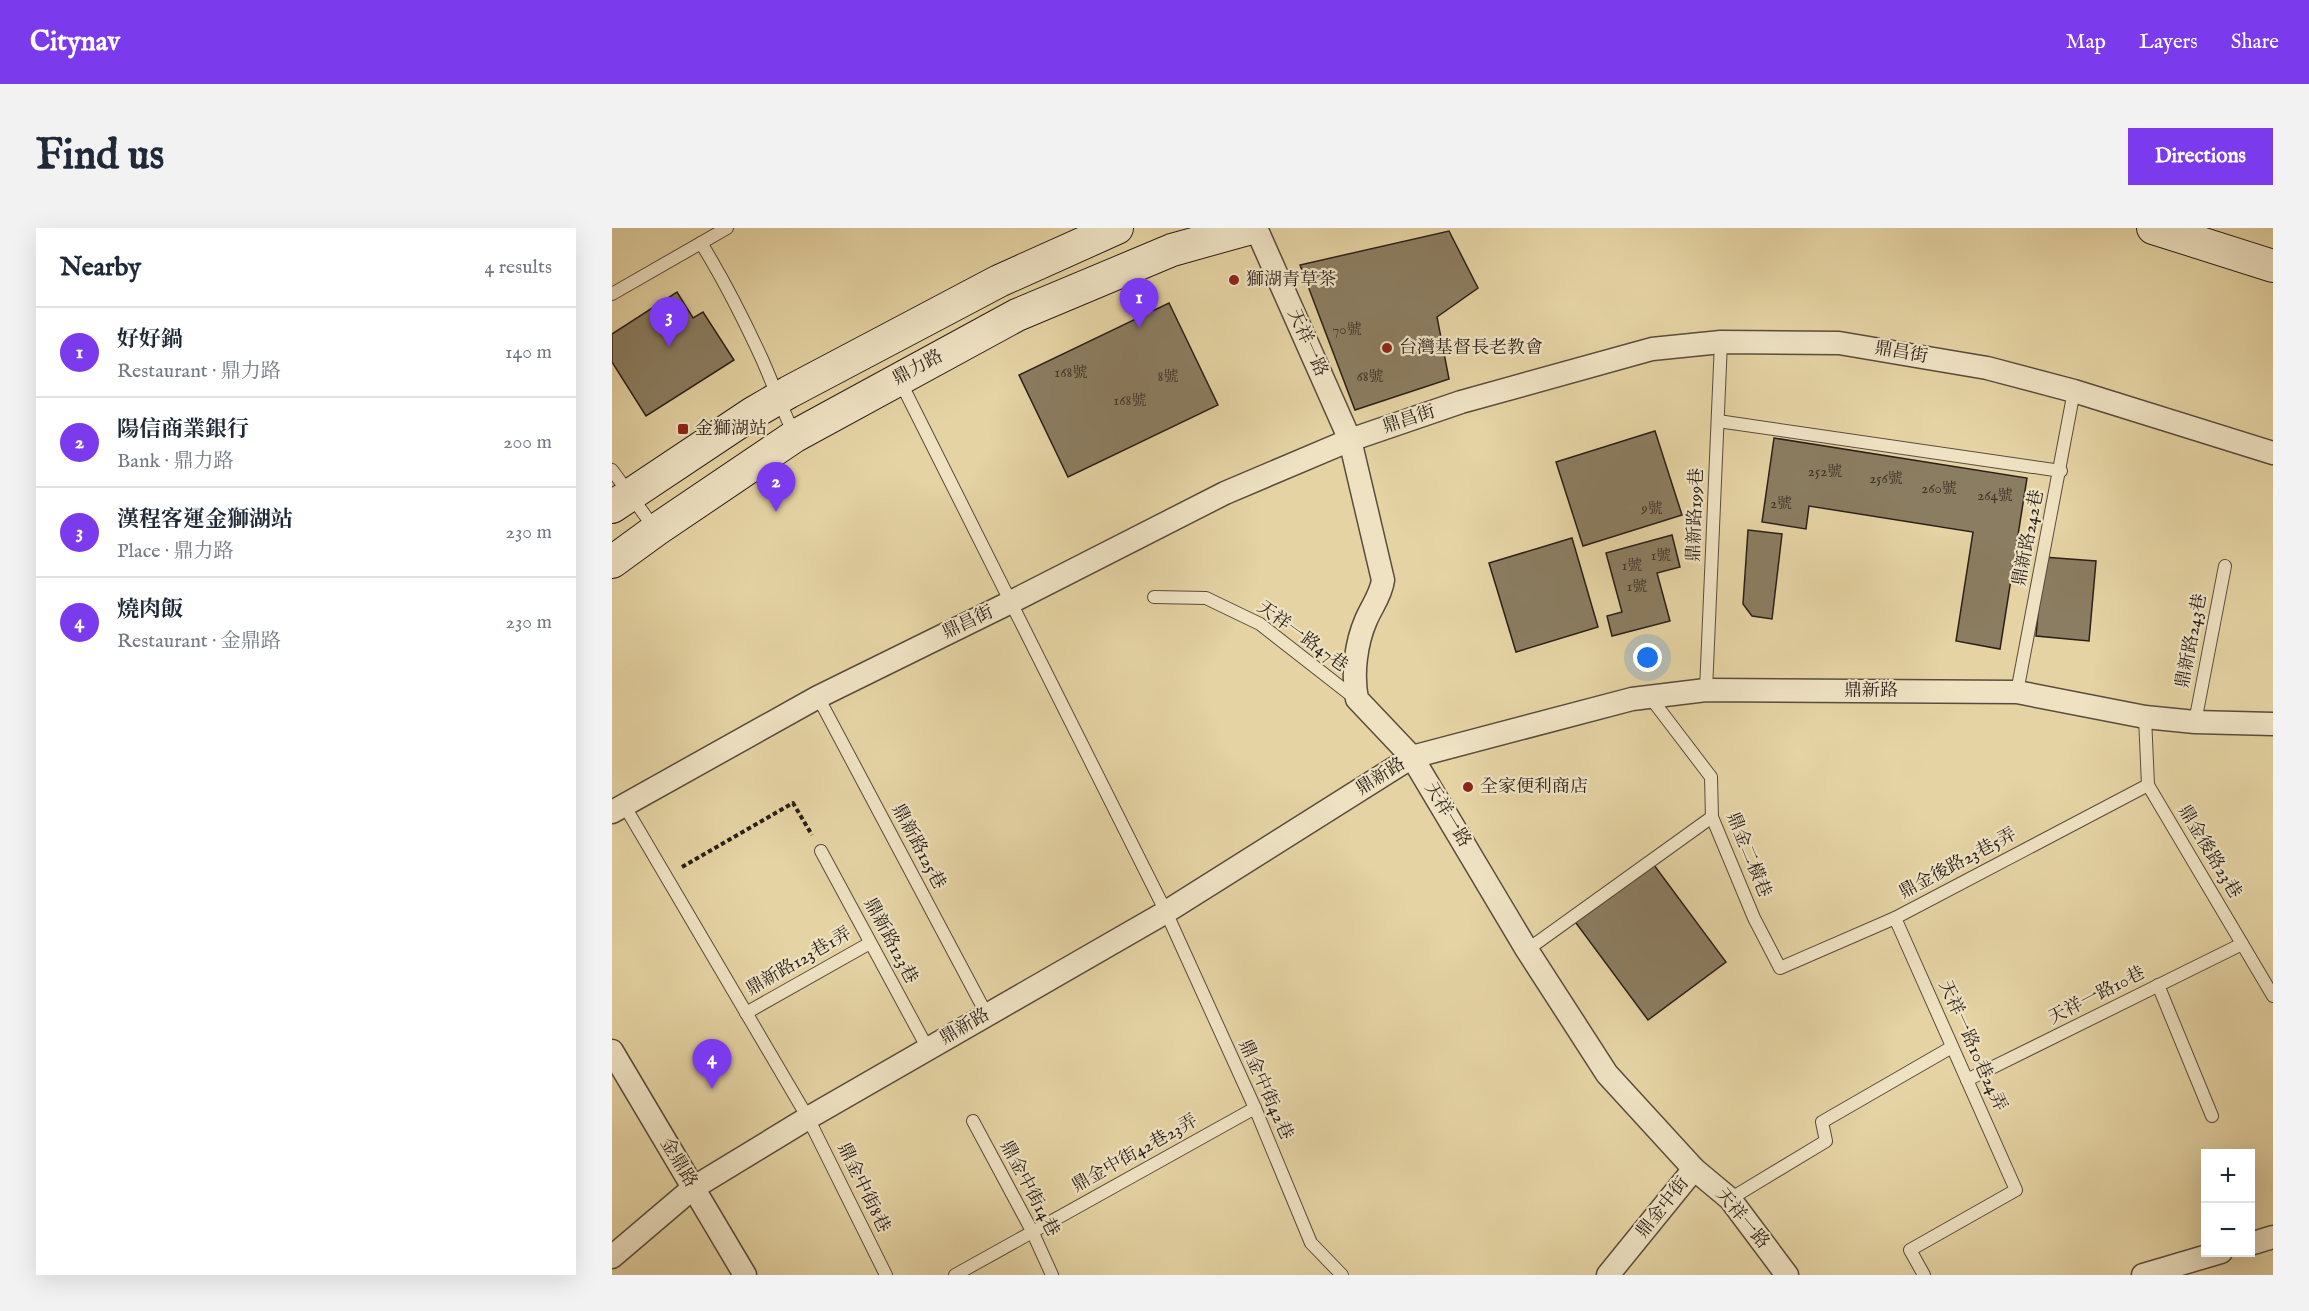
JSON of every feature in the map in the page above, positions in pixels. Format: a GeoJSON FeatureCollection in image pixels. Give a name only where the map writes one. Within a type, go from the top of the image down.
{"type":"FeatureCollection","features":[{"type":"Feature","properties":{"kind":"street"},"geometry":{"type":"LineString","coordinates":[[618,490],[777,399],[999,281],[1117,228]]}},
{"type":"Feature","properties":{"kind":"street","name":"鼎力路"},"geometry":{"type":"LineString","coordinates":[[612,562],[795,436],[1017,315],[1172,250],[1251,228]]}},
{"type":"Feature","properties":{"kind":"street","name":"天祥一路"},"geometry":{"type":"LineString","coordinates":[[1256,228],[1350,440],[1383,580],[1381,592],[1364,624],[1361,638],[1356,664],[1358,699],[1412,757],[1527,950],[1607,1074],[1695,1169],[1730,1199],[1787,1275]]}},
{"type":"Feature","properties":{"kind":"street"},"geometry":{"type":"LineString","coordinates":[[2153,228],[2202,235],[2273,266]]}},
{"type":"Feature","properties":{"kind":"street","name":"鼎昌街"},"geometry":{"type":"LineString","coordinates":[[618,809],[818,697],[1225,493],[1350,440],[1461,402],[1652,349],[1721,342],[1839,343],[1987,368],[2074,391],[2273,453]]}},
{"type":"Feature","properties":{"kind":"street","name":"鼎新路"},"geometry":{"type":"LineString","coordinates":[[612,1257],[693,1188],[808,1118],[1166,912],[1412,757],[1632,699],[1706,690],[2017,692],[2145,717],[2195,722],[2273,724]]}},
{"type":"Feature","properties":{"kind":"street","name":"金鼎路"},"geometry":{"type":"LineString","coordinates":[[612,1051],[745,1275]]}},
{"type":"Feature","properties":{"kind":"street","name":"鼎金中街"},"geometry":{"type":"LineString","coordinates":[[1608,1275],[1695,1169]]}},
{"type":"Feature","properties":{"kind":"street"},"geometry":{"type":"LineString","coordinates":[[2255,1242],[2273,1237]]}},
{"type":"Feature","properties":{"kind":"street"},"geometry":{"type":"LineString","coordinates":[[2143,1275],[2204,1257]]}},
{"type":"Feature","properties":{"kind":"lane"},"geometry":{"type":"LineString","coordinates":[[612,294],[727,228]]}},
{"type":"Feature","properties":{"kind":"lane"},"geometry":{"type":"LineString","coordinates":[[701,243],[762,360],[795,436]]}},
{"type":"Feature","properties":{"kind":"lane","name":"鼎新路199巷"},"geometry":{"type":"LineString","coordinates":[[1706,690],[1721,342]]}},
{"type":"Feature","properties":{"kind":"lane","name":"鼎金中街42巷"},"geometry":{"type":"LineString","coordinates":[[899,378],[1166,912],[1255,1108],[1311,1243],[1342,1275]]}},
{"type":"Feature","properties":{"kind":"lane","name":"鼎新路242巷"},"geometry":{"type":"LineString","coordinates":[[2017,692],[2061,471],[2074,391]]}},
{"type":"Feature","properties":{"kind":"lane"},"geometry":{"type":"LineString","coordinates":[[1718,421],[2061,471]]}},
{"type":"Feature","properties":{"kind":"lane"},"geometry":{"type":"LineString","coordinates":[[618,490],[656,530]]}},
{"type":"Feature","properties":{"kind":"lane","name":"鼎新路243巷"},"geometry":{"type":"LineString","coordinates":[[2195,722],[2225,566]]}},
{"type":"Feature","properties":{"kind":"lane","name":"天祥一路47巷"},"geometry":{"type":"LineString","coordinates":[[1154,597],[1206,598],[1260,624],[1358,699]]}},
{"type":"Feature","properties":{"kind":"lane","name":"鼎新路125巷"},"geometry":{"type":"LineString","coordinates":[[818,697],[987,1015]]}},
{"type":"Feature","properties":{"kind":"lane","name":"鼎金二橫巷"},"geometry":{"type":"LineString","coordinates":[[1650,697],[1711,777],[1712,817],[1754,918],[1780,968]]}},
{"type":"Feature","properties":{"kind":"lane","name":"鼎金後路23巷"},"geometry":{"type":"LineString","coordinates":[[2145,717],[2148,785],[2273,996]]}},
{"type":"Feature","properties":{"kind":"lane","name":"鼎金後路23巷5弄"},"geometry":{"type":"LineString","coordinates":[[1780,968],[1894,918],[2148,785]]}},
{"type":"Feature","properties":{"kind":"lane","name":"鼎金中街8巷"},"geometry":{"type":"LineString","coordinates":[[618,809],[665,876],[808,1118],[886,1275]]}},
{"type":"Feature","properties":{"kind":"lane"},"geometry":{"type":"LineString","coordinates":[[1527,950],[1712,817]]}},
{"type":"Feature","properties":{"kind":"lane","name":"鼎新路123巷"},"geometry":{"type":"LineString","coordinates":[[821,851],[928,1049]]}},
{"type":"Feature","properties":{"kind":"lane","name":"天祥一路10巷24弄"},"geometry":{"type":"LineString","coordinates":[[1894,918],[2016,1190],[1910,1250],[1924,1275]]}},
{"type":"Feature","properties":{"kind":"lane","name":"鼎新路123巷1弄"},"geometry":{"type":"LineString","coordinates":[[746,1013],[870,943]]}},
{"type":"Feature","properties":{"kind":"lane","name":"天祥一路10巷"},"geometry":{"type":"LineString","coordinates":[[1967,1080],[2242,944]]}},
{"type":"Feature","properties":{"kind":"lane"},"geometry":{"type":"LineString","coordinates":[[2158,985],[2212,1116]]}},
{"type":"Feature","properties":{"kind":"lane"},"geometry":{"type":"LineString","coordinates":[[1730,1199],[1826,1141],[1822,1122],[1952,1047]]}},
{"type":"Feature","properties":{"kind":"lane","name":"鼎金中街42巷23弄"},"geometry":{"type":"LineString","coordinates":[[955,1275],[1255,1108]]}},
{"type":"Feature","properties":{"kind":"lane","name":"鼎金中街14巷"},"geometry":{"type":"LineString","coordinates":[[973,1121],[1032,1231],[1052,1275]]}},
{"type":"Feature","properties":{"kind":"path"},"geometry":{"type":"LineString","coordinates":[[665,876],[793,803],[821,851]]}},
{"type":"Feature","properties":{"kind":"building","name":"台灣基督長老教會"},"geometry":{"type":"Polygon","coordinates":[[[1449,231],[1478,288],[1437,317],[1449,379],[1355,410],[1300,265],[1449,231]]]}},
{"type":"Feature","properties":{"kind":"building"},"geometry":{"type":"Polygon","coordinates":[[[677,292],[693,318],[703,312],[734,360],[646,416],[612,362],[612,334],[677,292]]]}},
{"type":"Feature","properties":{"kind":"building"},"geometry":{"type":"Polygon","coordinates":[[[1169,303],[1218,405],[1068,477],[1019,375],[1169,303]]]}},
{"type":"Feature","properties":{"kind":"building"},"geometry":{"type":"Polygon","coordinates":[[[1655,431],[1682,515],[1583,546],[1556,462],[1655,431]]]}},
{"type":"Feature","properties":{"kind":"building"},"geometry":{"type":"Polygon","coordinates":[[[1774,438],[2027,478],[2000,649],[1956,641],[1973,532],[1809,506],[1806,529],[1762,522],[1774,438]]]}},
{"type":"Feature","properties":{"kind":"building"},"geometry":{"type":"Polygon","coordinates":[[[1748,530],[1782,534],[1772,619],[1752,616],[1743,604],[1748,530]]]}},
{"type":"Feature","properties":{"kind":"building"},"geometry":{"type":"Polygon","coordinates":[[[1672,535],[1680,567],[1657,573],[1670,621],[1612,636],[1607,616],[1622,612],[1606,553],[1672,535]]]}},
{"type":"Feature","properties":{"kind":"building"},"geometry":{"type":"Polygon","coordinates":[[[1572,538],[1598,627],[1516,652],[1489,563],[1572,538]]]}},
{"type":"Feature","properties":{"kind":"building"},"geometry":{"type":"Polygon","coordinates":[[[2043,557],[2096,561],[2089,641],[2036,636],[2043,557]]]}},
{"type":"Feature","properties":{"kind":"building"},"geometry":{"type":"Polygon","coordinates":[[[1651,861],[1726,962],[1648,1020],[1573,919],[1651,861]]]}},
{"type":"Feature","properties":{"kind":"place","name":"獅湖青草茶"},"geometry":{"type":"Point","coordinates":[1234,280]}},
{"type":"Feature","properties":{"kind":"place","name":"好好鍋"},"geometry":{"type":"Point","coordinates":[1139,328]}},
{"type":"Feature","properties":{"kind":"place","name":"漢程客運金獅湖站"},"geometry":{"type":"Point","coordinates":[669,347]}},
{"type":"Feature","properties":{"kind":"place","name":"台灣基督長老教會"},"geometry":{"type":"Point","coordinates":[1387,348]}},
{"type":"Feature","properties":{"kind":"place","name":"金獅湖站"},"geometry":{"type":"Point","coordinates":[683,429]}},
{"type":"Feature","properties":{"kind":"place","name":"陽信商業銀行"},"geometry":{"type":"Point","coordinates":[776,512]}},
{"type":"Feature","properties":{"kind":"place","name":"全家便利商店"},"geometry":{"type":"Point","coordinates":[1468,787]}},
{"type":"Feature","properties":{"kind":"place","name":"燒肉飯"},"geometry":{"type":"Point","coordinates":[712,1089]}}]}
